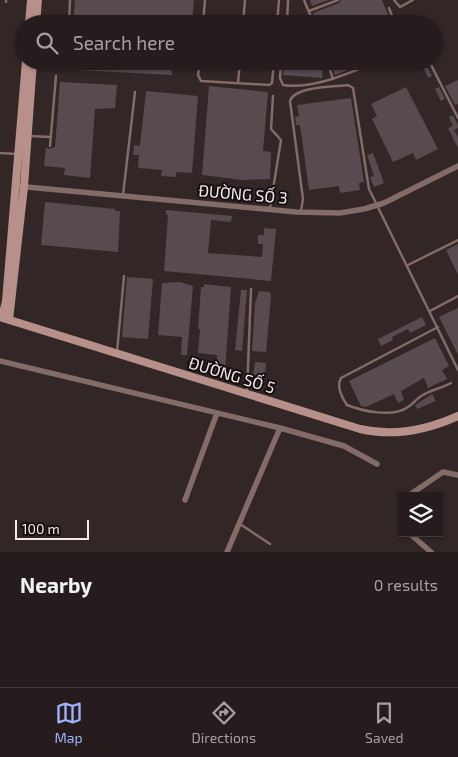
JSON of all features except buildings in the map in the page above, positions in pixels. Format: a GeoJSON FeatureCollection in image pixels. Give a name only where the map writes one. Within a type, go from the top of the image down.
{"type":"FeatureCollection","features":[{"type":"Feature","properties":{"kind":"street"},"geometry":{"type":"LineString","coordinates":[[30,15],[31,0]]}},
{"type":"Feature","properties":{"kind":"street"},"geometry":{"type":"LineString","coordinates":[[37,15],[38,0]]}},
{"type":"Feature","properties":{"kind":"street"},"geometry":{"type":"LineString","coordinates":[[20,186],[19,154],[25,70]]}},
{"type":"Feature","properties":{"kind":"street"},"geometry":{"type":"LineString","coordinates":[[4,318],[28,135],[32,70]]}},
{"type":"Feature","properties":{"kind":"street","name":"ĐƯỜNG SỐ 3"},"geometry":{"type":"LineString","coordinates":[[20,186],[270,210],[340,213],[376,206],[458,166]]}},
{"type":"Feature","properties":{"kind":"street","name":"ĐƯỜNG SỐ 5"},"geometry":{"type":"LineString","coordinates":[[4,318],[372,432],[388,433],[420,429],[458,416]]}},
{"type":"Feature","properties":{"kind":"street"},"geometry":{"type":"LineString","coordinates":[[0,361],[280,428],[344,446],[377,464]]}},
{"type":"Feature","properties":{"kind":"street"},"geometry":{"type":"LineString","coordinates":[[184,500],[217,413]]}},
{"type":"Feature","properties":{"kind":"street"},"geometry":{"type":"LineString","coordinates":[[227,552],[280,428]]}},
{"type":"Feature","properties":{"kind":"street"},"geometry":{"type":"LineString","coordinates":[[414,492],[443,472],[458,475]]}},
{"type":"Feature","properties":{"kind":"street"},"geometry":{"type":"LineString","coordinates":[[414,537],[431,552]]}},
{"type":"Feature","properties":{"kind":"lane"},"geometry":{"type":"LineString","coordinates":[[69,15],[70,0]]}},
{"type":"Feature","properties":{"kind":"lane"},"geometry":{"type":"LineString","coordinates":[[203,15],[204,0]]}},
{"type":"Feature","properties":{"kind":"lane"},"geometry":{"type":"LineString","coordinates":[[243,15],[244,0]]}},
{"type":"Feature","properties":{"kind":"lane"},"geometry":{"type":"LineString","coordinates":[[278,15],[279,0]]}},
{"type":"Feature","properties":{"kind":"lane"},"geometry":{"type":"LineString","coordinates":[[287,15],[288,0]]}},
{"type":"Feature","properties":{"kind":"lane"},"geometry":{"type":"LineString","coordinates":[[304,0],[311,15]]}},
{"type":"Feature","properties":{"kind":"lane"},"geometry":{"type":"LineString","coordinates":[[309,11],[338,0]]}},
{"type":"Feature","properties":{"kind":"lane"},"geometry":{"type":"LineString","coordinates":[[394,0],[400,7],[413,0]]}},
{"type":"Feature","properties":{"kind":"lane"},"geometry":{"type":"LineString","coordinates":[[389,8],[392,15]]}},
{"type":"Feature","properties":{"kind":"lane"},"geometry":{"type":"LineString","coordinates":[[199,70],[200,81],[271,84],[273,70]]}},
{"type":"Feature","properties":{"kind":"lane"},"geometry":{"type":"LineString","coordinates":[[238,83],[239,70]]}},
{"type":"Feature","properties":{"kind":"lane"},"geometry":{"type":"LineString","coordinates":[[280,70],[280,78],[284,84],[290,86],[334,79],[356,70]]}},
{"type":"Feature","properties":{"kind":"lane"},"geometry":{"type":"LineString","coordinates":[[330,70],[334,79]]}},
{"type":"Feature","properties":{"kind":"lane"},"geometry":{"type":"LineString","coordinates":[[434,70],[458,118]]}},
{"type":"Feature","properties":{"kind":"lane"},"geometry":{"type":"LineString","coordinates":[[50,146],[56,76]]}},
{"type":"Feature","properties":{"kind":"lane"},"geometry":{"type":"LineString","coordinates":[[301,212],[303,199],[291,97],[302,90],[348,85],[353,88],[369,189],[458,370]]}},
{"type":"Feature","properties":{"kind":"lane"},"geometry":{"type":"LineString","coordinates":[[123,196],[135,92]]}},
{"type":"Feature","properties":{"kind":"lane"},"geometry":{"type":"LineString","coordinates":[[270,210],[281,140],[271,129],[273,96]]}},
{"type":"Feature","properties":{"kind":"lane"},"geometry":{"type":"LineString","coordinates":[[28,135],[51,137]]}},
{"type":"Feature","properties":{"kind":"lane"},"geometry":{"type":"LineString","coordinates":[[0,152],[19,154]]}},
{"type":"Feature","properties":{"kind":"lane"},"geometry":{"type":"LineString","coordinates":[[408,265],[458,240]]}},
{"type":"Feature","properties":{"kind":"lane"},"geometry":{"type":"LineString","coordinates":[[116,353],[124,276]]}},
{"type":"Feature","properties":{"kind":"lane"},"geometry":{"type":"LineString","coordinates":[[247,394],[251,289]]}},
{"type":"Feature","properties":{"kind":"lane"},"geometry":{"type":"LineString","coordinates":[[430,311],[458,296]]}},
{"type":"Feature","properties":{"kind":"lane"},"geometry":{"type":"LineString","coordinates":[[438,327],[341,378],[339,382],[341,394],[347,405],[384,413],[407,408],[424,394],[452,383]]}},
{"type":"Feature","properties":{"kind":"lane"},"geometry":{"type":"LineString","coordinates":[[240,524],[270,544]]}}]}
